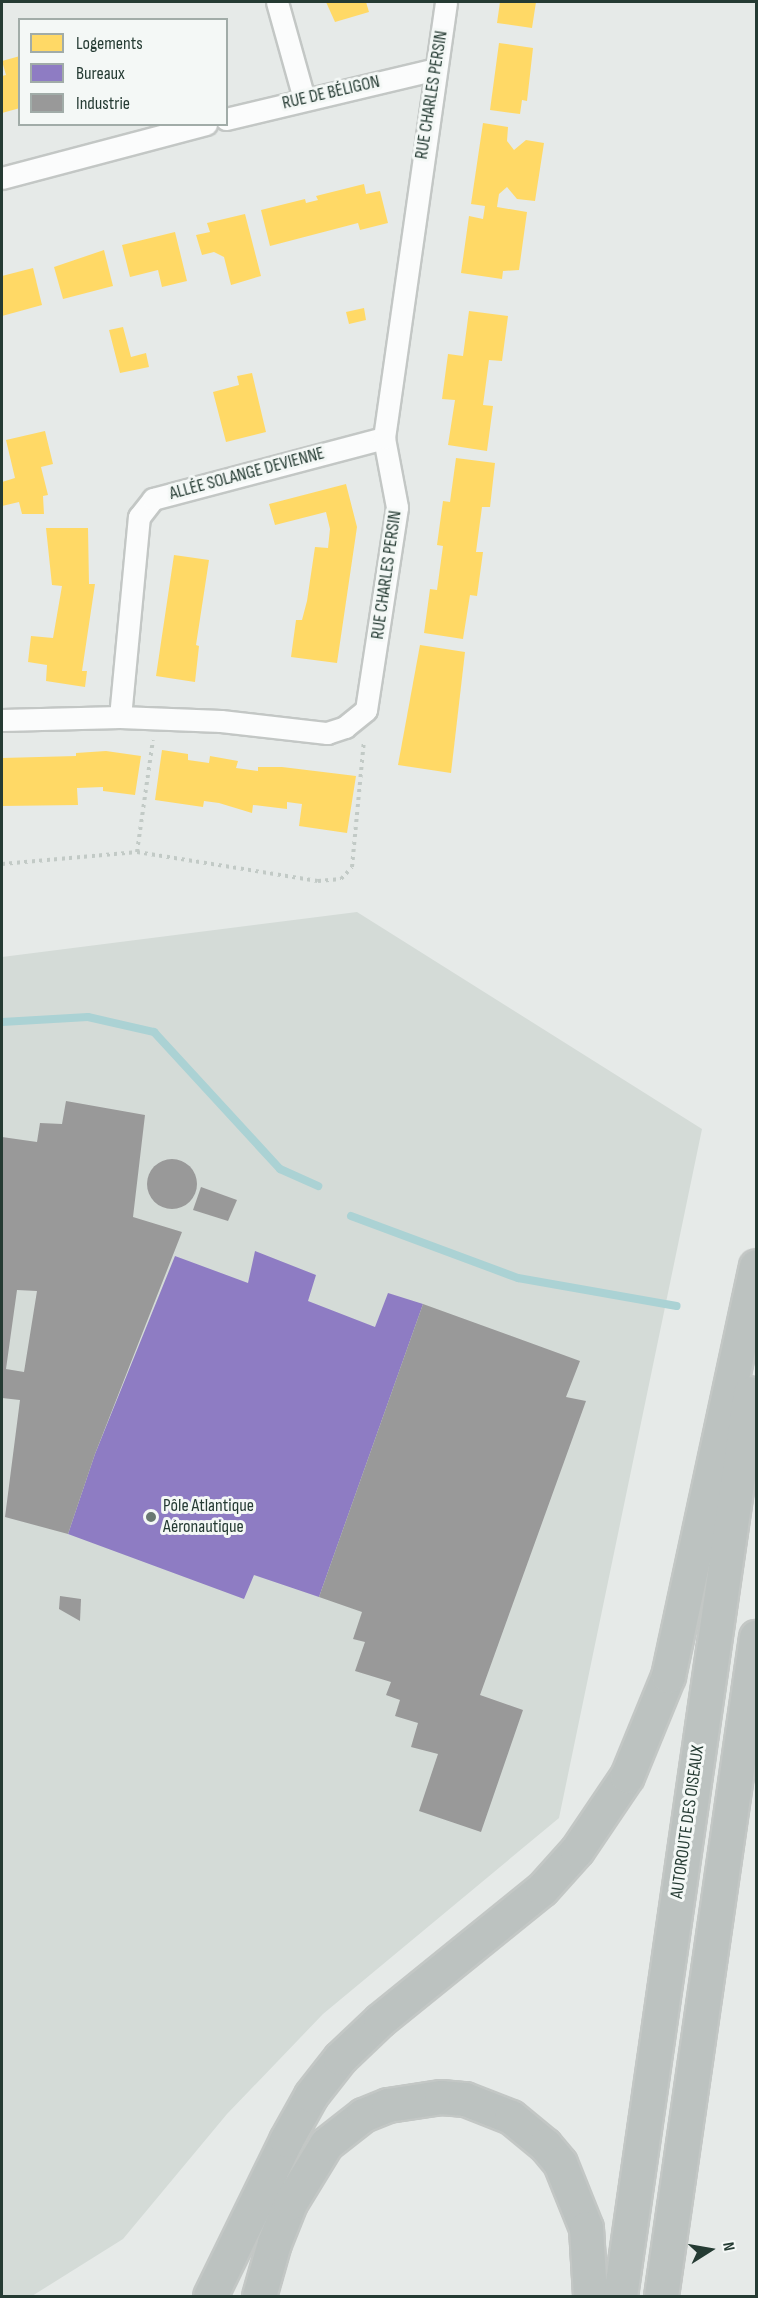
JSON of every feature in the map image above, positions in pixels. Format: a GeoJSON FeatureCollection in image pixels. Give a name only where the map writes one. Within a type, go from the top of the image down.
{"type":"FeatureCollection","features":[{"type":"Feature","properties":{"kind":"highway"},"geometry":{"type":"LineString","coordinates":[[210,2296],[286,2140],[311,2095],[340,2058],[380,2020],[542,1888],[577,1850],[627,1776],[668,1676],[756,1266]]}},
{"type":"Feature","properties":{"kind":"highway","name":"AUTOROUTE DES OISEAUX"},"geometry":{"type":"LineString","coordinates":[[620,2296],[756,1347]]}},
{"type":"Feature","properties":{"kind":"highway"},"geometry":{"type":"LineString","coordinates":[[662,2296],[756,1637]]}},
{"type":"Feature","properties":{"kind":"highway"},"geometry":{"type":"LineString","coordinates":[[259,2296],[274,2243],[290,2203],[326,2145],[363,2115],[388,2105],[441,2097],[465,2099],[511,2117],[545,2145],[560,2163],[586,2228],[590,2296]]}},
{"type":"Feature","properties":{"kind":"highway"},"geometry":{"type":"LineString","coordinates":[[668,2296],[674,2212]]}},
{"type":"Feature","properties":{"kind":"street"},"geometry":{"type":"LineString","coordinates":[[277,2],[304,99]]}},
{"type":"Feature","properties":{"kind":"street","name":"RUE CHARLES PERSIN"},"geometry":{"type":"LineString","coordinates":[[357,717],[366,710],[371,690],[398,507],[384,438],[446,2]]}},
{"type":"Feature","properties":{"kind":"street","name":"RUE DE BÉLIGON"},"geometry":{"type":"LineString","coordinates":[[228,118],[436,69]]}},
{"type":"Feature","properties":{"kind":"street"},"geometry":{"type":"LineString","coordinates":[[2,178],[198,126]]}},
{"type":"Feature","properties":{"kind":"street","name":"ALLÉE SOLANGE DEVIENNE"},"geometry":{"type":"LineString","coordinates":[[120,717],[140,517],[153,499],[384,438]]}},
{"type":"Feature","properties":{"kind":"street"},"geometry":{"type":"LineString","coordinates":[[2,720],[120,717],[327,733],[345,727],[357,717]]}},
{"type":"Feature","properties":{"kind":"path"},"geometry":{"type":"LineString","coordinates":[[2,864],[137,852],[318,881],[341,879],[352,867],[366,748],[357,717]]}},
{"type":"Feature","properties":{"kind":"path"},"geometry":{"type":"LineString","coordinates":[[137,852],[156,719]]}},
{"type":"Feature","properties":{"kind":"shaded area"},"geometry":{"type":"Polygon","coordinates":[[[357,912],[702,1129],[559,1818],[323,2014],[227,2114],[123,2239],[32,2296],[2,2296],[2,957],[357,912]]]}},
{"type":"Feature","properties":{"kind":"building: Logements"},"geometry":{"type":"Polygon","coordinates":[[[326,2],[366,2],[369,12],[335,22],[326,2]]]}},
{"type":"Feature","properties":{"kind":"building: Logements"},"geometry":{"type":"Polygon","coordinates":[[[500,2],[536,2],[532,28],[497,23],[500,2]]]}},
{"type":"Feature","properties":{"kind":"building: Logements"},"geometry":{"type":"Polygon","coordinates":[[[499,43],[533,48],[527,101],[522,100],[520,114],[490,110],[499,43]]]}},
{"type":"Feature","properties":{"kind":"building: Logements"},"geometry":{"type":"Polygon","coordinates":[[[18,57],[18,109],[2,113],[2,76],[6,75],[2,61],[18,57]]]}},
{"type":"Feature","properties":{"kind":"building: Logements"},"geometry":{"type":"Polygon","coordinates":[[[483,123],[508,127],[507,141],[514,150],[526,140],[544,143],[535,201],[517,199],[507,187],[499,194],[497,207],[527,212],[519,270],[503,271],[502,279],[461,273],[469,216],[483,219],[485,206],[471,204],[483,123]]]}},
{"type":"Feature","properties":{"kind":"building: Logements"},"geometry":{"type":"Polygon","coordinates":[[[364,184],[366,194],[380,191],[388,223],[360,230],[358,223],[270,246],[261,210],[305,199],[306,203],[318,200],[316,196],[364,184]]]}},
{"type":"Feature","properties":{"kind":"building: Logements"},"geometry":{"type":"Polygon","coordinates":[[[245,214],[261,276],[231,285],[224,257],[214,252],[202,255],[196,235],[210,232],[207,223],[245,214]]]}},
{"type":"Feature","properties":{"kind":"building: Logements"},"geometry":{"type":"Polygon","coordinates":[[[175,232],[187,281],[162,287],[158,270],[130,277],[122,245],[175,232]]]}},
{"type":"Feature","properties":{"kind":"building: Logements"},"geometry":{"type":"Polygon","coordinates":[[[104,250],[113,286],[63,299],[54,267],[104,250]]]}},
{"type":"Feature","properties":{"kind":"building: Logements"},"geometry":{"type":"Polygon","coordinates":[[[33,268],[42,305],[2,316],[2,276],[33,268]]]}},
{"type":"Feature","properties":{"kind":"building: Logements"},"geometry":{"type":"Polygon","coordinates":[[[364,308],[366,320],[349,324],[346,312],[364,308]]]}},
{"type":"Feature","properties":{"kind":"building: Logements"},"geometry":{"type":"Polygon","coordinates":[[[469,311],[508,316],[502,361],[489,360],[483,405],[493,406],[487,451],[448,445],[455,400],[442,399],[448,354],[463,356],[469,311]]]}},
{"type":"Feature","properties":{"kind":"building: Logements"},"geometry":{"type":"Polygon","coordinates":[[[123,327],[131,357],[146,353],[149,367],[120,373],[109,330],[123,327]]]}},
{"type":"Feature","properties":{"kind":"building: Logements"},"geometry":{"type":"Polygon","coordinates":[[[252,373],[266,432],[226,442],[213,392],[239,385],[237,376],[252,373]]]}},
{"type":"Feature","properties":{"kind":"building: Logements"},"geometry":{"type":"Polygon","coordinates":[[[45,431],[53,464],[41,467],[48,495],[43,496],[44,514],[22,514],[19,502],[2,506],[2,482],[15,478],[6,440],[45,431]]]}},
{"type":"Feature","properties":{"kind":"building: Logements"},"geometry":{"type":"Polygon","coordinates":[[[456,458],[495,463],[490,507],[482,507],[476,552],[483,552],[477,596],[470,595],[463,639],[424,633],[430,589],[437,590],[443,546],[437,545],[443,501],[450,502],[456,458]]]}},
{"type":"Feature","properties":{"kind":"building: Logements"},"geometry":{"type":"Polygon","coordinates":[[[346,484],[357,527],[337,663],[291,657],[296,620],[302,620],[307,601],[315,547],[328,548],[330,529],[326,512],[275,525],[269,504],[346,484]]]}},
{"type":"Feature","properties":{"kind":"building: Logements"},"geometry":{"type":"Polygon","coordinates":[[[46,528],[88,528],[89,584],[95,584],[82,671],[87,671],[85,687],[46,681],[47,665],[28,662],[31,636],[53,638],[62,586],[52,585],[46,528]]]}},
{"type":"Feature","properties":{"kind":"building: Logements"},"geometry":{"type":"Polygon","coordinates":[[[174,555],[209,560],[196,645],[199,646],[195,682],[156,676],[174,555]]]}},
{"type":"Feature","properties":{"kind":"building: Logements"},"geometry":{"type":"Polygon","coordinates":[[[420,645],[465,652],[451,773],[398,765],[420,645]]]}},
{"type":"Feature","properties":{"kind":"building: Logements"},"geometry":{"type":"Polygon","coordinates":[[[162,750],[188,754],[188,760],[209,763],[210,756],[238,761],[236,768],[258,771],[258,767],[282,767],[356,776],[347,833],[299,826],[302,804],[287,802],[287,809],[253,805],[252,813],[219,803],[204,801],[203,807],[155,800],[162,750]]]}},
{"type":"Feature","properties":{"kind":"building: Logements"},"geometry":{"type":"Polygon","coordinates":[[[106,751],[141,756],[135,795],[103,791],[103,787],[77,788],[78,805],[2,806],[2,758],[76,756],[76,753],[106,751]]]}},
{"type":"Feature","properties":{"kind":"building: Bureaux"},"geometry":{"type":"Polygon","coordinates":[[[255,1251],[316,1275],[308,1301],[375,1327],[388,1293],[423,1304],[319,1597],[254,1575],[244,1599],[68,1534],[95,1454],[175,1256],[248,1283],[255,1251]]]}},
{"type":"Feature","properties":{"kind":"building: Industrie"},"geometry":{"type":"Polygon","coordinates":[[[66,1101],[145,1115],[133,1217],[182,1232],[95,1454],[68,1534],[5,1517],[20,1400],[2,1398],[2,1137],[37,1142],[40,1123],[62,1124],[66,1101]],[[17,1290],[6,1369],[24,1372],[37,1291],[17,1290]]]}},
{"type":"Feature","properties":{"kind":"building: Industrie"},"geometry":{"type":"Polygon","coordinates":[[[167,1159],[177,1159],[190,1166],[197,1179],[197,1189],[190,1202],[177,1209],[167,1209],[158,1205],[151,1198],[147,1189],[147,1179],[151,1170],[158,1163],[167,1159]]]}},
{"type":"Feature","properties":{"kind":"building: Industrie"},"geometry":{"type":"Polygon","coordinates":[[[201,1187],[237,1200],[228,1221],[193,1210],[201,1187]]]}},
{"type":"Feature","properties":{"kind":"building: Industrie"},"geometry":{"type":"Polygon","coordinates":[[[423,1304],[580,1361],[566,1397],[586,1401],[480,1695],[523,1710],[481,1832],[419,1811],[438,1754],[411,1747],[418,1723],[395,1716],[400,1700],[386,1695],[391,1682],[355,1671],[365,1642],[353,1639],[362,1612],[319,1597],[423,1304]]]}},
{"type":"Feature","properties":{"kind":"building: Industrie"},"geometry":{"type":"Polygon","coordinates":[[[60,1596],[81,1599],[80,1621],[59,1609],[60,1596]]]}},
{"type":"Feature","properties":{"kind":"waterway"},"geometry":{"type":"LineString","coordinates":[[2,1022],[88,1017],[154,1032],[280,1169],[318,1186]]}},
{"type":"Feature","properties":{"kind":"waterway"},"geometry":{"type":"LineString","coordinates":[[351,1216],[518,1278],[677,1306]]}},
{"type":"Feature","properties":{"kind":"place","name":"Pôle Atlantique Aéronautique"},"geometry":{"type":"Point","coordinates":[151,1517]}}]}
